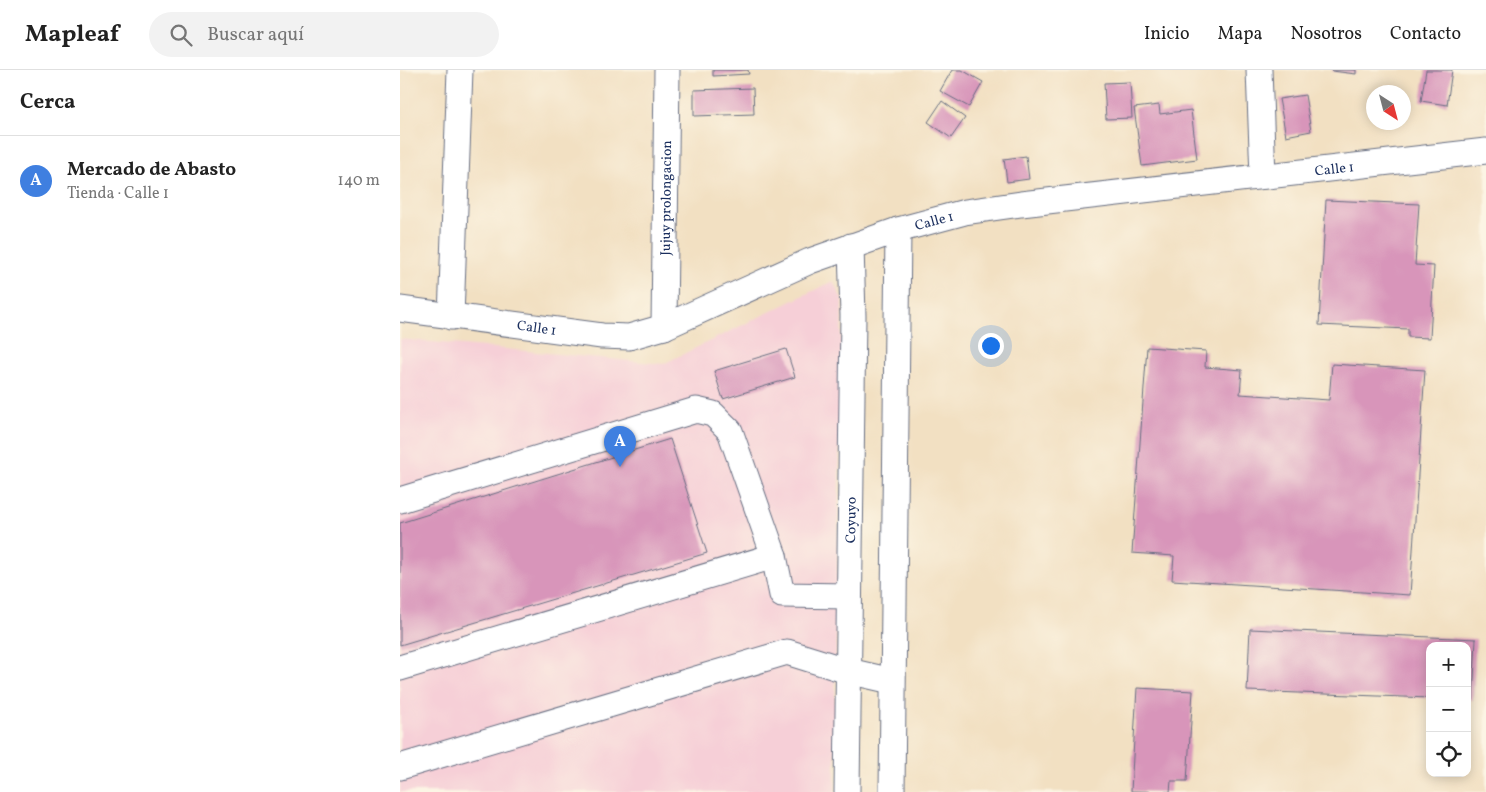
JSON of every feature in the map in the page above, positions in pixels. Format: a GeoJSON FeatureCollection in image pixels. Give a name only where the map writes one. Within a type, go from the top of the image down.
{"type":"FeatureCollection","features":[{"type":"Feature","properties":{"kind":"street"},"geometry":{"type":"LineString","coordinates":[[452,317],[460,70]]}},
{"type":"Feature","properties":{"kind":"street","name":"Jujuy prolongacion"},"geometry":{"type":"LineString","coordinates":[[664,327],[667,70]]}},
{"type":"Feature","properties":{"kind":"street"},"geometry":{"type":"LineString","coordinates":[[1259,70],[1264,176]]}},
{"type":"Feature","properties":{"kind":"street","name":"Calle 1"},"geometry":{"type":"LineString","coordinates":[[400,309],[602,336],[629,337],[664,327],[810,261],[850,246],[898,230],[964,212],[1486,150]]}},
{"type":"Feature","properties":{"kind":"street"},"geometry":{"type":"LineString","coordinates":[[892,792],[898,230]]}},
{"type":"Feature","properties":{"kind":"street","name":"Coyuyo"},"geometry":{"type":"LineString","coordinates":[[847,792],[853,316],[850,246]]}},
{"type":"Feature","properties":{"kind":"street"},"geometry":{"type":"LineString","coordinates":[[400,500],[696,410],[712,414],[730,431],[774,556],[782,595],[849,596]]}},
{"type":"Feature","properties":{"kind":"street"},"geometry":{"type":"LineString","coordinates":[[400,668],[774,556]]}},
{"type":"Feature","properties":{"kind":"street"},"geometry":{"type":"LineString","coordinates":[[400,767],[787,652],[848,671],[892,681]]}},
{"type":"Feature","properties":{"kind":"shaded area"},"geometry":{"type":"Polygon","coordinates":[[[833,281],[842,299],[835,792],[400,792],[400,339],[663,364],[833,281]]]}},
{"type":"Feature","properties":{"kind":"building"},"geometry":{"type":"Polygon","coordinates":[[[713,70],[748,70],[749,74],[713,76],[713,70]]]}},
{"type":"Feature","properties":{"kind":"building"},"geometry":{"type":"Polygon","coordinates":[[[952,70],[962,70],[983,82],[969,107],[940,91],[952,70]]]}},
{"type":"Feature","properties":{"kind":"building"},"geometry":{"type":"Polygon","coordinates":[[[1356,70],[1356,74],[1332,71],[1356,70]]]}},
{"type":"Feature","properties":{"kind":"building"},"geometry":{"type":"Polygon","coordinates":[[[1426,70],[1452,70],[1447,105],[1421,101],[1426,70]]]}},
{"type":"Feature","properties":{"kind":"building"},"geometry":{"type":"Polygon","coordinates":[[[1130,82],[1132,118],[1106,119],[1104,83],[1130,82]]]}},
{"type":"Feature","properties":{"kind":"building"},"geometry":{"type":"Polygon","coordinates":[[[753,88],[754,114],[694,116],[694,90],[753,88]]]}},
{"type":"Feature","properties":{"kind":"building"},"geometry":{"type":"Polygon","coordinates":[[[1305,95],[1311,131],[1286,136],[1279,99],[1305,95]]]}},
{"type":"Feature","properties":{"kind":"building"},"geometry":{"type":"Polygon","coordinates":[[[942,101],[965,118],[951,138],[928,122],[942,101]]]}},
{"type":"Feature","properties":{"kind":"building"},"geometry":{"type":"Polygon","coordinates":[[[1159,105],[1160,114],[1191,110],[1197,159],[1142,166],[1134,108],[1159,105]]]}},
{"type":"Feature","properties":{"kind":"building"},"geometry":{"type":"Polygon","coordinates":[[[1026,156],[1029,179],[1007,182],[1004,159],[1026,156]]]}},
{"type":"Feature","properties":{"kind":"building"},"geometry":{"type":"Polygon","coordinates":[[[1326,200],[1419,204],[1415,265],[1434,266],[1430,338],[1408,337],[1408,329],[1319,325],[1326,200]]]}},
{"type":"Feature","properties":{"kind":"building"},"geometry":{"type":"Polygon","coordinates":[[[1147,347],[1206,351],[1205,367],[1242,370],[1240,394],[1329,400],[1332,364],[1425,370],[1410,595],[1172,580],[1174,556],[1132,553],[1147,347]]]}},
{"type":"Feature","properties":{"kind":"building"},"geometry":{"type":"Polygon","coordinates":[[[786,349],[795,377],[723,399],[714,371],[786,349]]]}},
{"type":"Feature","properties":{"kind":"building"},"geometry":{"type":"Polygon","coordinates":[[[670,439],[707,553],[400,645],[400,523],[670,439]]]}},
{"type":"Feature","properties":{"kind":"building"},"geometry":{"type":"Polygon","coordinates":[[[1250,629],[1476,639],[1473,700],[1471,700],[1471,642],[1426,642],[1426,698],[1247,691],[1250,629]]]}},
{"type":"Feature","properties":{"kind":"building"},"geometry":{"type":"Polygon","coordinates":[[[1137,688],[1193,691],[1187,781],[1171,781],[1170,792],[1131,791],[1137,688]]]}},
{"type":"Feature","properties":{"kind":"place","name":"Mercado de Abasto"},"geometry":{"type":"Point","coordinates":[620,467]}}]}
